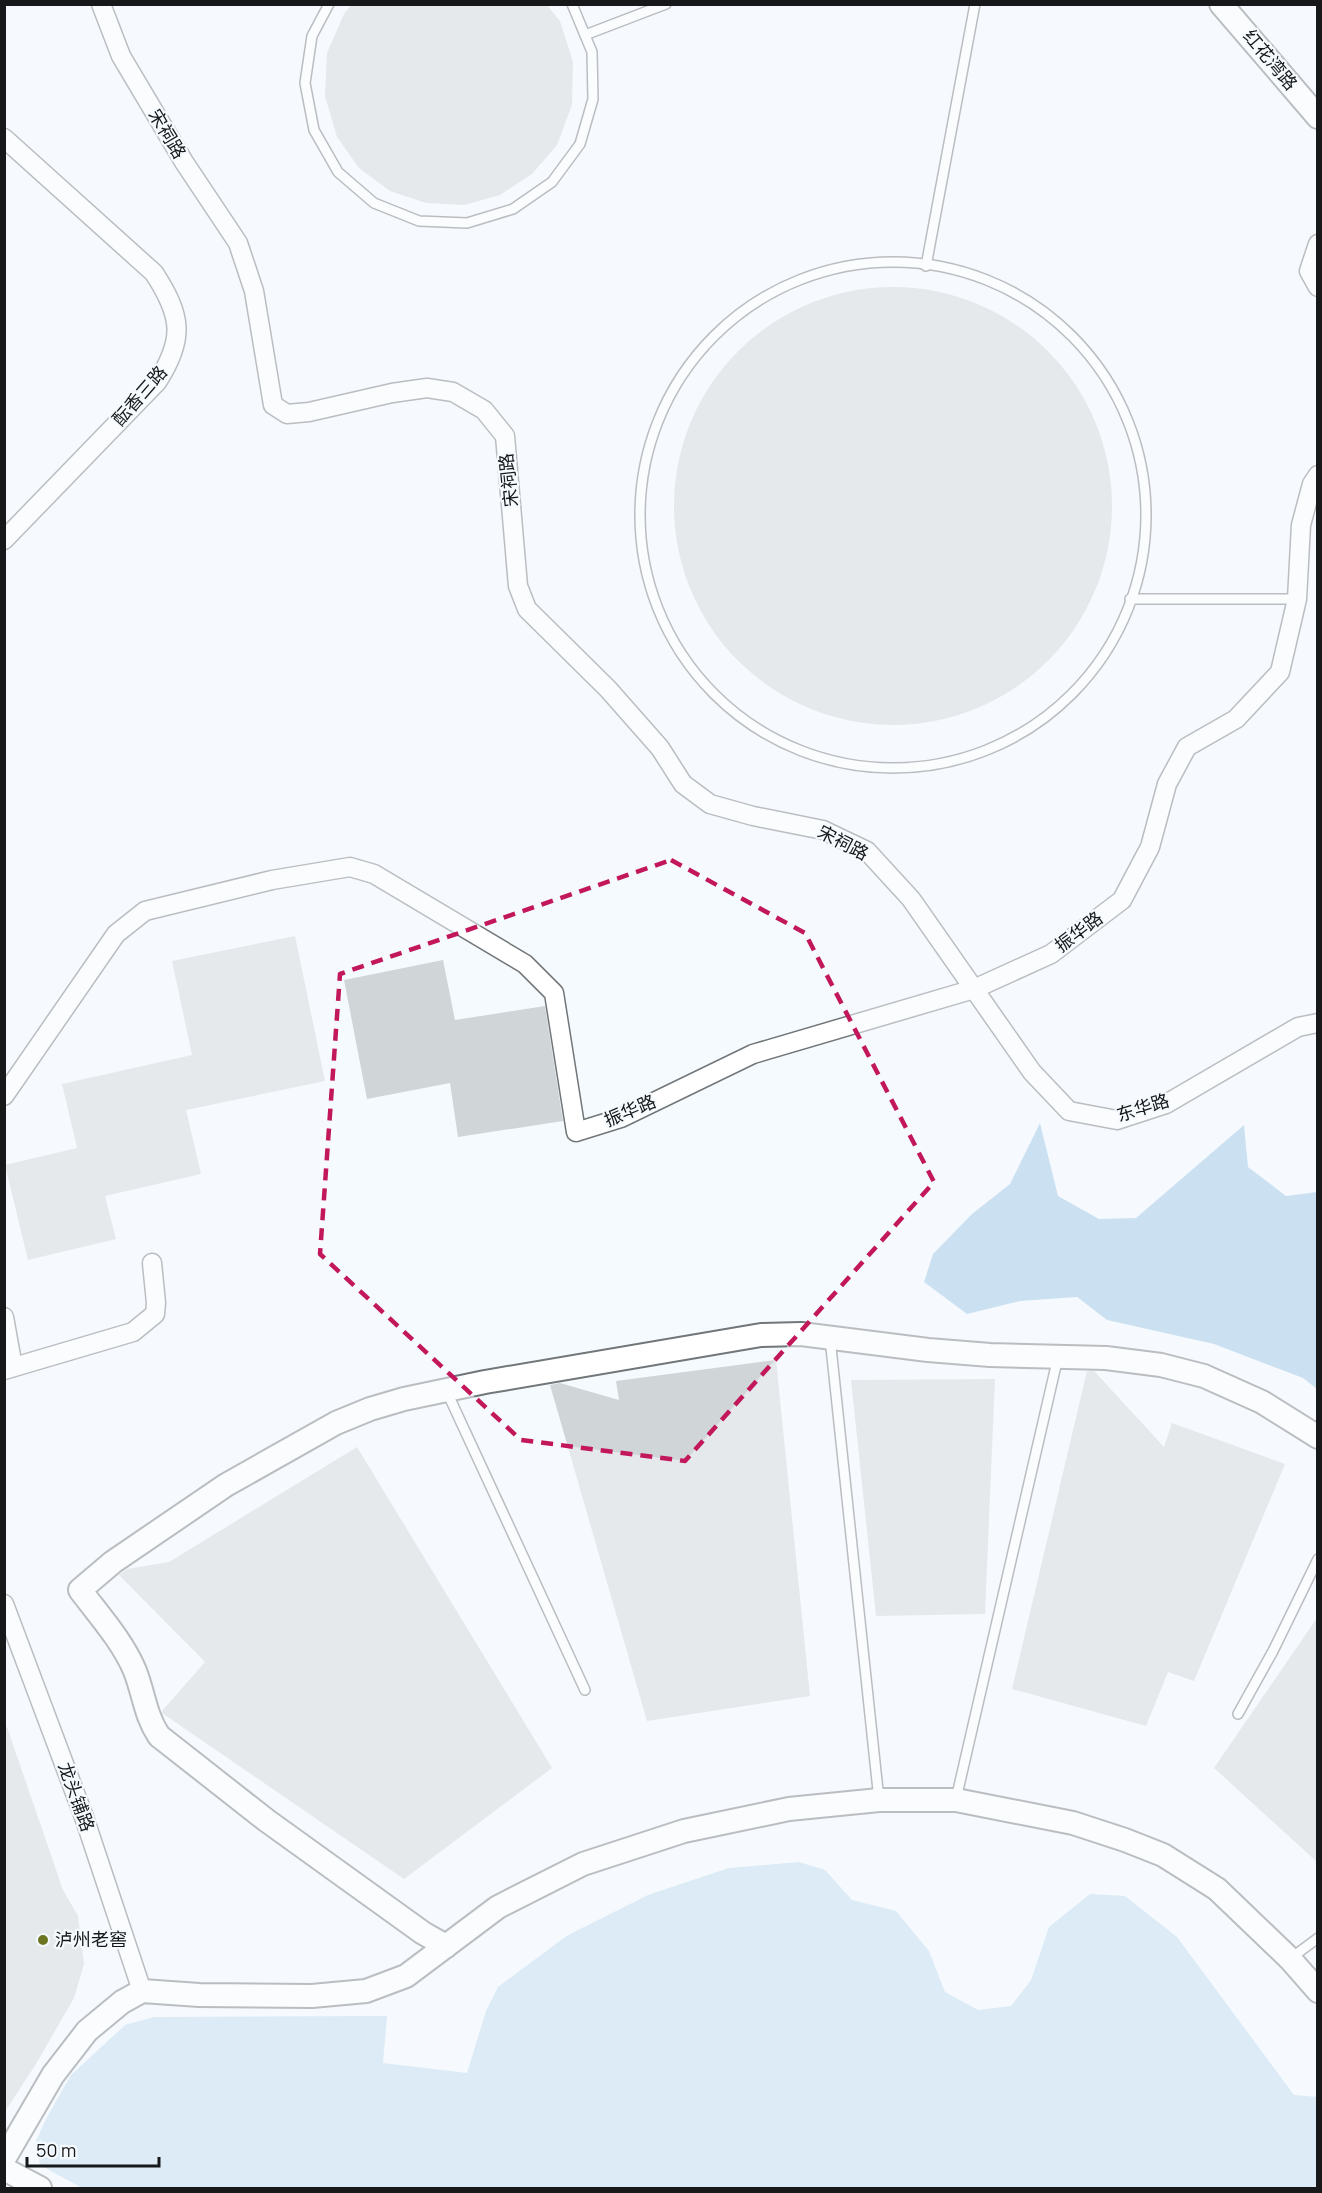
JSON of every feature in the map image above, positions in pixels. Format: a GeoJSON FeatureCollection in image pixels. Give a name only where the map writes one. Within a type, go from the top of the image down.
{"type":"FeatureCollection","features":[{"type":"Feature","properties":{"kind":"street","name":"宋祠路"},"geometry":{"type":"LineString","coordinates":[[101,4],[121,56],[184,162],[238,243],[254,291],[273,405],[287,414],[298,413],[392,393],[428,388],[453,392],[484,410],[505,436],[518,586],[527,609],[615,698],[660,748],[683,784],[710,804],[753,816],[823,830],[867,851],[911,899],[974,989]]}},
{"type":"Feature","properties":{"kind":"street","name":"红花湾路"},"geometry":{"type":"LineString","coordinates":[[1221,4],[1317,117]]}},
{"type":"Feature","properties":{"kind":"street","name":"酝香三路"},"geometry":{"type":"LineString","coordinates":[[4,138],[154,273],[167,293],[176,318],[177,339],[171,361],[157,382],[4,540]]}},
{"type":"Feature","properties":{"kind":"street"},"geometry":{"type":"LineString","coordinates":[[1317,244],[1309,271],[1317,287]]}},
{"type":"Feature","properties":{"kind":"street","name":"振华路"},"geometry":{"type":"LineString","coordinates":[[4,1096],[116,934],[145,911],[272,880],[350,867],[374,874],[525,964],[554,993],[576,1132],[621,1118],[753,1054],[974,989],[1051,954],[1122,900],[1150,847],[1167,784],[1187,747],[1236,719],[1280,672],[1297,599],[1301,525],[1312,484],[1317,475]]}},
{"type":"Feature","properties":{"kind":"street","name":"东华路"},"geometry":{"type":"LineString","coordinates":[[974,989],[1032,1072],[1068,1111],[1117,1120],[1167,1104],[1298,1027],[1317,1023]]}},
{"type":"Feature","properties":{"kind":"street"},"geometry":{"type":"LineString","coordinates":[[4,1317],[9,1368],[133,1332],[155,1314],[152,1263]]}},
{"type":"Feature","properties":{"kind":"street"},"geometry":{"type":"LineString","coordinates":[[446,1946],[423,1934],[266,1820],[159,1736],[149,1721],[134,1670],[115,1638],[80,1590],[113,1562],[226,1485],[336,1423],[370,1409],[446,1390],[647,1353],[761,1335],[801,1334],[928,1350],[990,1355],[1106,1358],[1161,1365],[1204,1376],[1262,1402],[1317,1437]]}},
{"type":"Feature","properties":{"kind":"street","name":"龙头铺路"},"geometry":{"type":"LineString","coordinates":[[4,1604],[84,1816],[142,1991]]}},
{"type":"Feature","properties":{"kind":"street"},"geometry":{"type":"LineString","coordinates":[[4,2159],[53,2075],[87,2031],[122,2002],[142,1991],[199,1995],[312,1996],[366,1990],[406,1976],[498,1907],[584,1864],[684,1830],[789,1809],[879,1800],[956,1800],[1073,1823],[1125,1840],[1162,1855],[1217,1889],[1290,1959],[1317,1991]]}},
{"type":"Feature","properties":{"kind":"street"},"geometry":{"type":"LineString","coordinates":[[4,2169],[40,2188]]}},
{"type":"Feature","properties":{"kind":"lane"},"geometry":{"type":"LineString","coordinates":[[329,4],[312,36],[305,83],[314,130],[338,172],[374,203],[419,221],[467,223],[513,210],[552,182],[580,144],[593,99],[592,52],[572,4]]}},
{"type":"Feature","properties":{"kind":"lane"},"geometry":{"type":"LineString","coordinates":[[585,35],[666,4]]}},
{"type":"Feature","properties":{"kind":"lane"},"geometry":{"type":"LineString","coordinates":[[926,266],[975,4]]}},
{"type":"Feature","properties":{"kind":"lane"},"geometry":{"type":"LineString","coordinates":[[896,260],[926,266],[983,276],[1059,321],[1115,389],[1145,472],[1144,560],[1114,642],[1057,710],[988,751],[910,768],[830,761],[756,730],[696,677],[655,608],[638,530],[646,450],[678,377],[732,318],[809,275],[896,260]]}},
{"type":"Feature","properties":{"kind":"lane"},"geometry":{"type":"LineString","coordinates":[[1130,599],[1297,599]]}},
{"type":"Feature","properties":{"kind":"lane"},"geometry":{"type":"LineString","coordinates":[[830,1338],[879,1800]]}},
{"type":"Feature","properties":{"kind":"lane"},"geometry":{"type":"LineString","coordinates":[[956,1800],[1058,1357]]}},
{"type":"Feature","properties":{"kind":"lane"},"geometry":{"type":"LineString","coordinates":[[446,1390],[585,1690]]}},
{"type":"Feature","properties":{"kind":"lane"},"geometry":{"type":"LineString","coordinates":[[1238,1714],[1273,1651],[1317,1558]]}},
{"type":"Feature","properties":{"kind":"lane"},"geometry":{"type":"LineString","coordinates":[[1290,1959],[1317,1938]]}},
{"type":"Feature","properties":{"kind":"highlighted area"},"geometry":{"type":"Polygon","coordinates":[[[671,860],[805,933],[934,1182],[685,1461],[521,1440],[320,1254],[340,974],[671,860]]]}},
{"type":"Feature","properties":{"kind":"shaded area"},"geometry":{"type":"Polygon","coordinates":[[[1040,1123],[1058,1196],[1099,1219],[1136,1218],[1244,1125],[1248,1167],[1286,1196],[1317,1192],[1317,1389],[1303,1378],[1214,1344],[1107,1320],[1077,1297],[1020,1301],[967,1314],[924,1282],[933,1254],[972,1214],[1010,1184],[1040,1123]]]}},
{"type":"Feature","properties":{"kind":"shaded area"},"geometry":{"type":"Polygon","coordinates":[[[799,1862],[825,1870],[852,1900],[896,1911],[929,1951],[945,1992],[978,2010],[1011,2006],[1031,1980],[1049,1927],[1090,1894],[1125,1896],[1177,1937],[1294,2095],[1317,2097],[1317,2188],[82,2188],[40,2165],[36,2141],[71,2075],[125,2025],[154,2017],[387,2016],[383,2063],[467,2073],[486,2011],[498,1987],[568,1935],[648,1895],[729,1868],[799,1862]]]}},
{"type":"Feature","properties":{"kind":"building"},"geometry":{"type":"Polygon","coordinates":[[[352,4],[546,4],[560,21],[573,62],[572,105],[557,145],[532,174],[500,195],[464,205],[426,203],[390,191],[359,168],[337,137],[325,96],[327,53],[344,14],[352,4]]]}},
{"type":"Feature","properties":{"kind":"building"},"geometry":{"type":"Polygon","coordinates":[[[893,287],[936,291],[977,304],[1015,324],[1048,351],[1075,384],[1095,422],[1108,463],[1112,506],[1108,549],[1095,590],[1075,628],[1048,661],[1015,688],[977,708],[936,721],[893,725],[850,721],[809,708],[771,688],[738,661],[711,628],[691,590],[678,549],[674,506],[678,463],[691,422],[711,384],[738,351],[771,324],[809,304],[850,291],[893,287]]]}},
{"type":"Feature","properties":{"kind":"building"},"geometry":{"type":"Polygon","coordinates":[[[295,936],[325,1081],[186,1110],[201,1174],[105,1196],[116,1239],[28,1260],[5,1165],[77,1148],[62,1084],[192,1055],[172,961],[295,936]]]}},
{"type":"Feature","properties":{"kind":"building"},"geometry":{"type":"Polygon","coordinates":[[[443,960],[455,1020],[545,1006],[563,1121],[458,1137],[450,1083],[367,1099],[344,980],[443,960]]]}},
{"type":"Feature","properties":{"kind":"building"},"geometry":{"type":"Polygon","coordinates":[[[776,1360],[810,1696],[647,1721],[550,1385],[560,1383],[619,1400],[616,1381],[776,1360]]]}},
{"type":"Feature","properties":{"kind":"building"},"geometry":{"type":"Polygon","coordinates":[[[1087,1371],[1094,1371],[1164,1447],[1172,1423],[1285,1464],[1194,1681],[1168,1672],[1146,1726],[1012,1689],[1087,1371]]]}},
{"type":"Feature","properties":{"kind":"building"},"geometry":{"type":"Polygon","coordinates":[[[995,1379],[985,1614],[876,1616],[851,1380],[995,1379]]]}},
{"type":"Feature","properties":{"kind":"building"},"geometry":{"type":"Polygon","coordinates":[[[357,1447],[552,1768],[404,1879],[162,1713],[205,1662],[119,1575],[127,1569],[169,1562],[357,1447]]]}},
{"type":"Feature","properties":{"kind":"building"},"geometry":{"type":"Polygon","coordinates":[[[1317,1618],[1317,1862],[1214,1768],[1317,1618]]]}},
{"type":"Feature","properties":{"kind":"building","name":"泸州老窖"},"geometry":{"type":"Polygon","coordinates":[[[4,1727],[7,1727],[63,1890],[78,1916],[84,1964],[74,1998],[36,2064],[4,2113],[4,1727]]]}},
{"type":"Feature","properties":{"kind":"place","name":"泸州老窖"},"geometry":{"type":"Point","coordinates":[43,1940]}}]}
